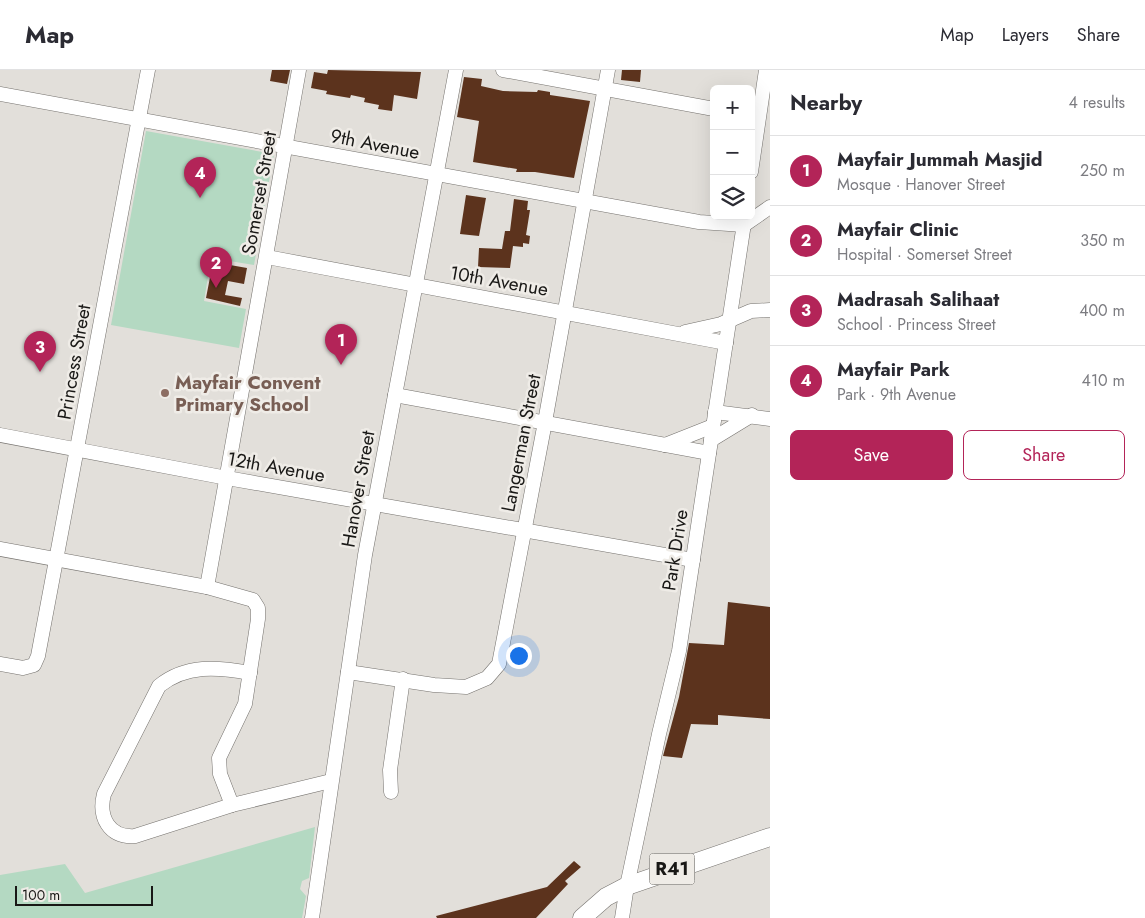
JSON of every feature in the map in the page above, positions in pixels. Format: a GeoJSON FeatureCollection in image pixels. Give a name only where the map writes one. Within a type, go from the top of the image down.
{"type":"FeatureCollection","features":[{"type":"Feature","properties":{"kind":"main road","name":"R41"},"geometry":{"type":"LineString","coordinates":[[582,918],[606,897],[627,886],[770,837]]}},
{"type":"Feature","properties":{"kind":"street","name":"Princess Street"},"geometry":{"type":"LineString","coordinates":[[0,664],[23,668],[34,665],[36,662],[57,560],[148,70]]}},
{"type":"Feature","properties":{"kind":"street","name":"Somerset Street"},"geometry":{"type":"LineString","coordinates":[[207,587],[228,478],[299,70]]}},
{"type":"Feature","properties":{"kind":"street","name":"Hanover Street"},"geometry":{"type":"LineString","coordinates":[[312,918],[331,781],[375,504],[456,70]]}},
{"type":"Feature","properties":{"kind":"street"},"geometry":{"type":"LineString","coordinates":[[503,70],[710,108]]}},
{"type":"Feature","properties":{"kind":"street","name":"Langerman Street"},"geometry":{"type":"LineString","coordinates":[[348,672],[434,685],[466,687],[479,683],[495,671],[502,649],[545,422],[583,200],[608,70]]}},
{"type":"Feature","properties":{"kind":"street"},"geometry":{"type":"LineString","coordinates":[[755,146],[766,70]]}},
{"type":"Feature","properties":{"kind":"street","name":"9th Avenue"},"geometry":{"type":"LineString","coordinates":[[0,94],[699,222],[745,220]]}},
{"type":"Feature","properties":{"kind":"street"},"geometry":{"type":"LineString","coordinates":[[755,206],[770,206]]}},
{"type":"Feature","properties":{"kind":"street"},"geometry":{"type":"LineString","coordinates":[[755,214],[770,206]]}},
{"type":"Feature","properties":{"kind":"street"},"geometry":{"type":"LineString","coordinates":[[699,222],[710,218]]}},
{"type":"Feature","properties":{"kind":"street","name":"Park Drive"},"geometry":{"type":"LineString","coordinates":[[622,918],[659,734],[675,669],[745,220]]}},
{"type":"Feature","properties":{"kind":"street","name":"10th Avenue"},"geometry":{"type":"LineString","coordinates":[[267,257],[726,343]]}},
{"type":"Feature","properties":{"kind":"street"},"geometry":{"type":"LineString","coordinates":[[674,334],[729,321],[751,311],[770,310]]}},
{"type":"Feature","properties":{"kind":"street"},"geometry":{"type":"LineString","coordinates":[[395,395],[665,445],[710,447],[752,415]]}},
{"type":"Feature","properties":{"kind":"street"},"geometry":{"type":"LineString","coordinates":[[715,412],[752,415],[770,419]]}},
{"type":"Feature","properties":{"kind":"street"},"geometry":{"type":"LineString","coordinates":[[665,445],[713,426]]}},
{"type":"Feature","properties":{"kind":"street","name":"12th Avenue"},"geometry":{"type":"LineString","coordinates":[[0,435],[228,478],[693,560]]}},
{"type":"Feature","properties":{"kind":"street"},"geometry":{"type":"LineString","coordinates":[[0,549],[207,587],[246,597],[256,604],[258,619],[245,704],[219,758],[220,774],[232,805]]}},
{"type":"Feature","properties":{"kind":"street"},"geometry":{"type":"LineString","coordinates":[[250,673],[220,668],[203,668],[172,676],[159,686],[104,794],[102,808],[104,820],[116,832],[127,836],[135,836],[232,805],[331,781]]}},
{"type":"Feature","properties":{"kind":"street"},"geometry":{"type":"LineString","coordinates":[[391,792],[390,770],[402,679]]}},
{"type":"Feature","properties":{"kind":"green space"},"geometry":{"type":"Polygon","coordinates":[[[146,131],[274,154],[254,265],[211,258],[204,301],[246,309],[239,348],[111,325],[146,131]]]}},
{"type":"Feature","properties":{"kind":"green space"},"geometry":{"type":"Polygon","coordinates":[[[315,827],[309,878],[302,881],[300,889],[306,896],[302,918],[0,918],[0,875],[65,864],[85,893],[315,827]]]}},
{"type":"Feature","properties":{"kind":"building"},"geometry":{"type":"Polygon","coordinates":[[[272,70],[290,70],[287,84],[270,81],[272,70]]]}},
{"type":"Feature","properties":{"kind":"building"},"geometry":{"type":"Polygon","coordinates":[[[328,70],[421,72],[417,99],[394,95],[392,111],[378,109],[379,105],[364,102],[365,98],[351,95],[350,98],[326,94],[327,91],[311,88],[314,72],[327,74],[328,70]]]}},
{"type":"Feature","properties":{"kind":"building"},"geometry":{"type":"Polygon","coordinates":[[[622,70],[641,70],[640,82],[621,80],[622,70]]]}},
{"type":"Feature","properties":{"kind":"building"},"geometry":{"type":"Polygon","coordinates":[[[464,77],[482,79],[481,86],[503,91],[537,92],[538,90],[550,92],[550,95],[590,101],[574,178],[535,172],[516,172],[517,169],[473,162],[479,121],[457,117],[464,77]]]}},
{"type":"Feature","properties":{"kind":"building"},"geometry":{"type":"Polygon","coordinates":[[[466,195],[486,198],[479,236],[460,234],[466,195]]]}},
{"type":"Feature","properties":{"kind":"building"},"geometry":{"type":"Polygon","coordinates":[[[514,199],[528,201],[527,210],[530,210],[526,235],[530,236],[529,244],[523,243],[523,247],[513,246],[510,268],[478,267],[479,248],[502,249],[505,231],[510,231],[514,199]]]}},
{"type":"Feature","properties":{"kind":"building"},"geometry":{"type":"Polygon","coordinates":[[[213,262],[247,268],[244,284],[228,281],[225,295],[242,298],[240,306],[206,298],[213,262]]]}},
{"type":"Feature","properties":{"kind":"building"},"geometry":{"type":"Polygon","coordinates":[[[728,602],[770,607],[770,719],[718,715],[718,725],[691,724],[682,758],[663,756],[679,697],[689,643],[724,645],[728,602]]]}},
{"type":"Feature","properties":{"kind":"building"},"geometry":{"type":"Polygon","coordinates":[[[574,861],[581,867],[565,881],[568,884],[536,918],[437,918],[436,916],[547,887],[574,861]]]}},
{"type":"Feature","properties":{"kind":"place","name":"Mayfair Park"},"geometry":{"type":"Point","coordinates":[200,198]}},
{"type":"Feature","properties":{"kind":"place","name":"Mayfair Clinic"},"geometry":{"type":"Point","coordinates":[216,288]}},
{"type":"Feature","properties":{"kind":"place","name":"Mayfair Jummah Masjid"},"geometry":{"type":"Point","coordinates":[341,365]}},
{"type":"Feature","properties":{"kind":"place","name":"Madrasah Salihaat"},"geometry":{"type":"Point","coordinates":[40,372]}},
{"type":"Feature","properties":{"kind":"place","name":"Mayfair Convent Primary School"},"geometry":{"type":"Point","coordinates":[165,393]}}]}
